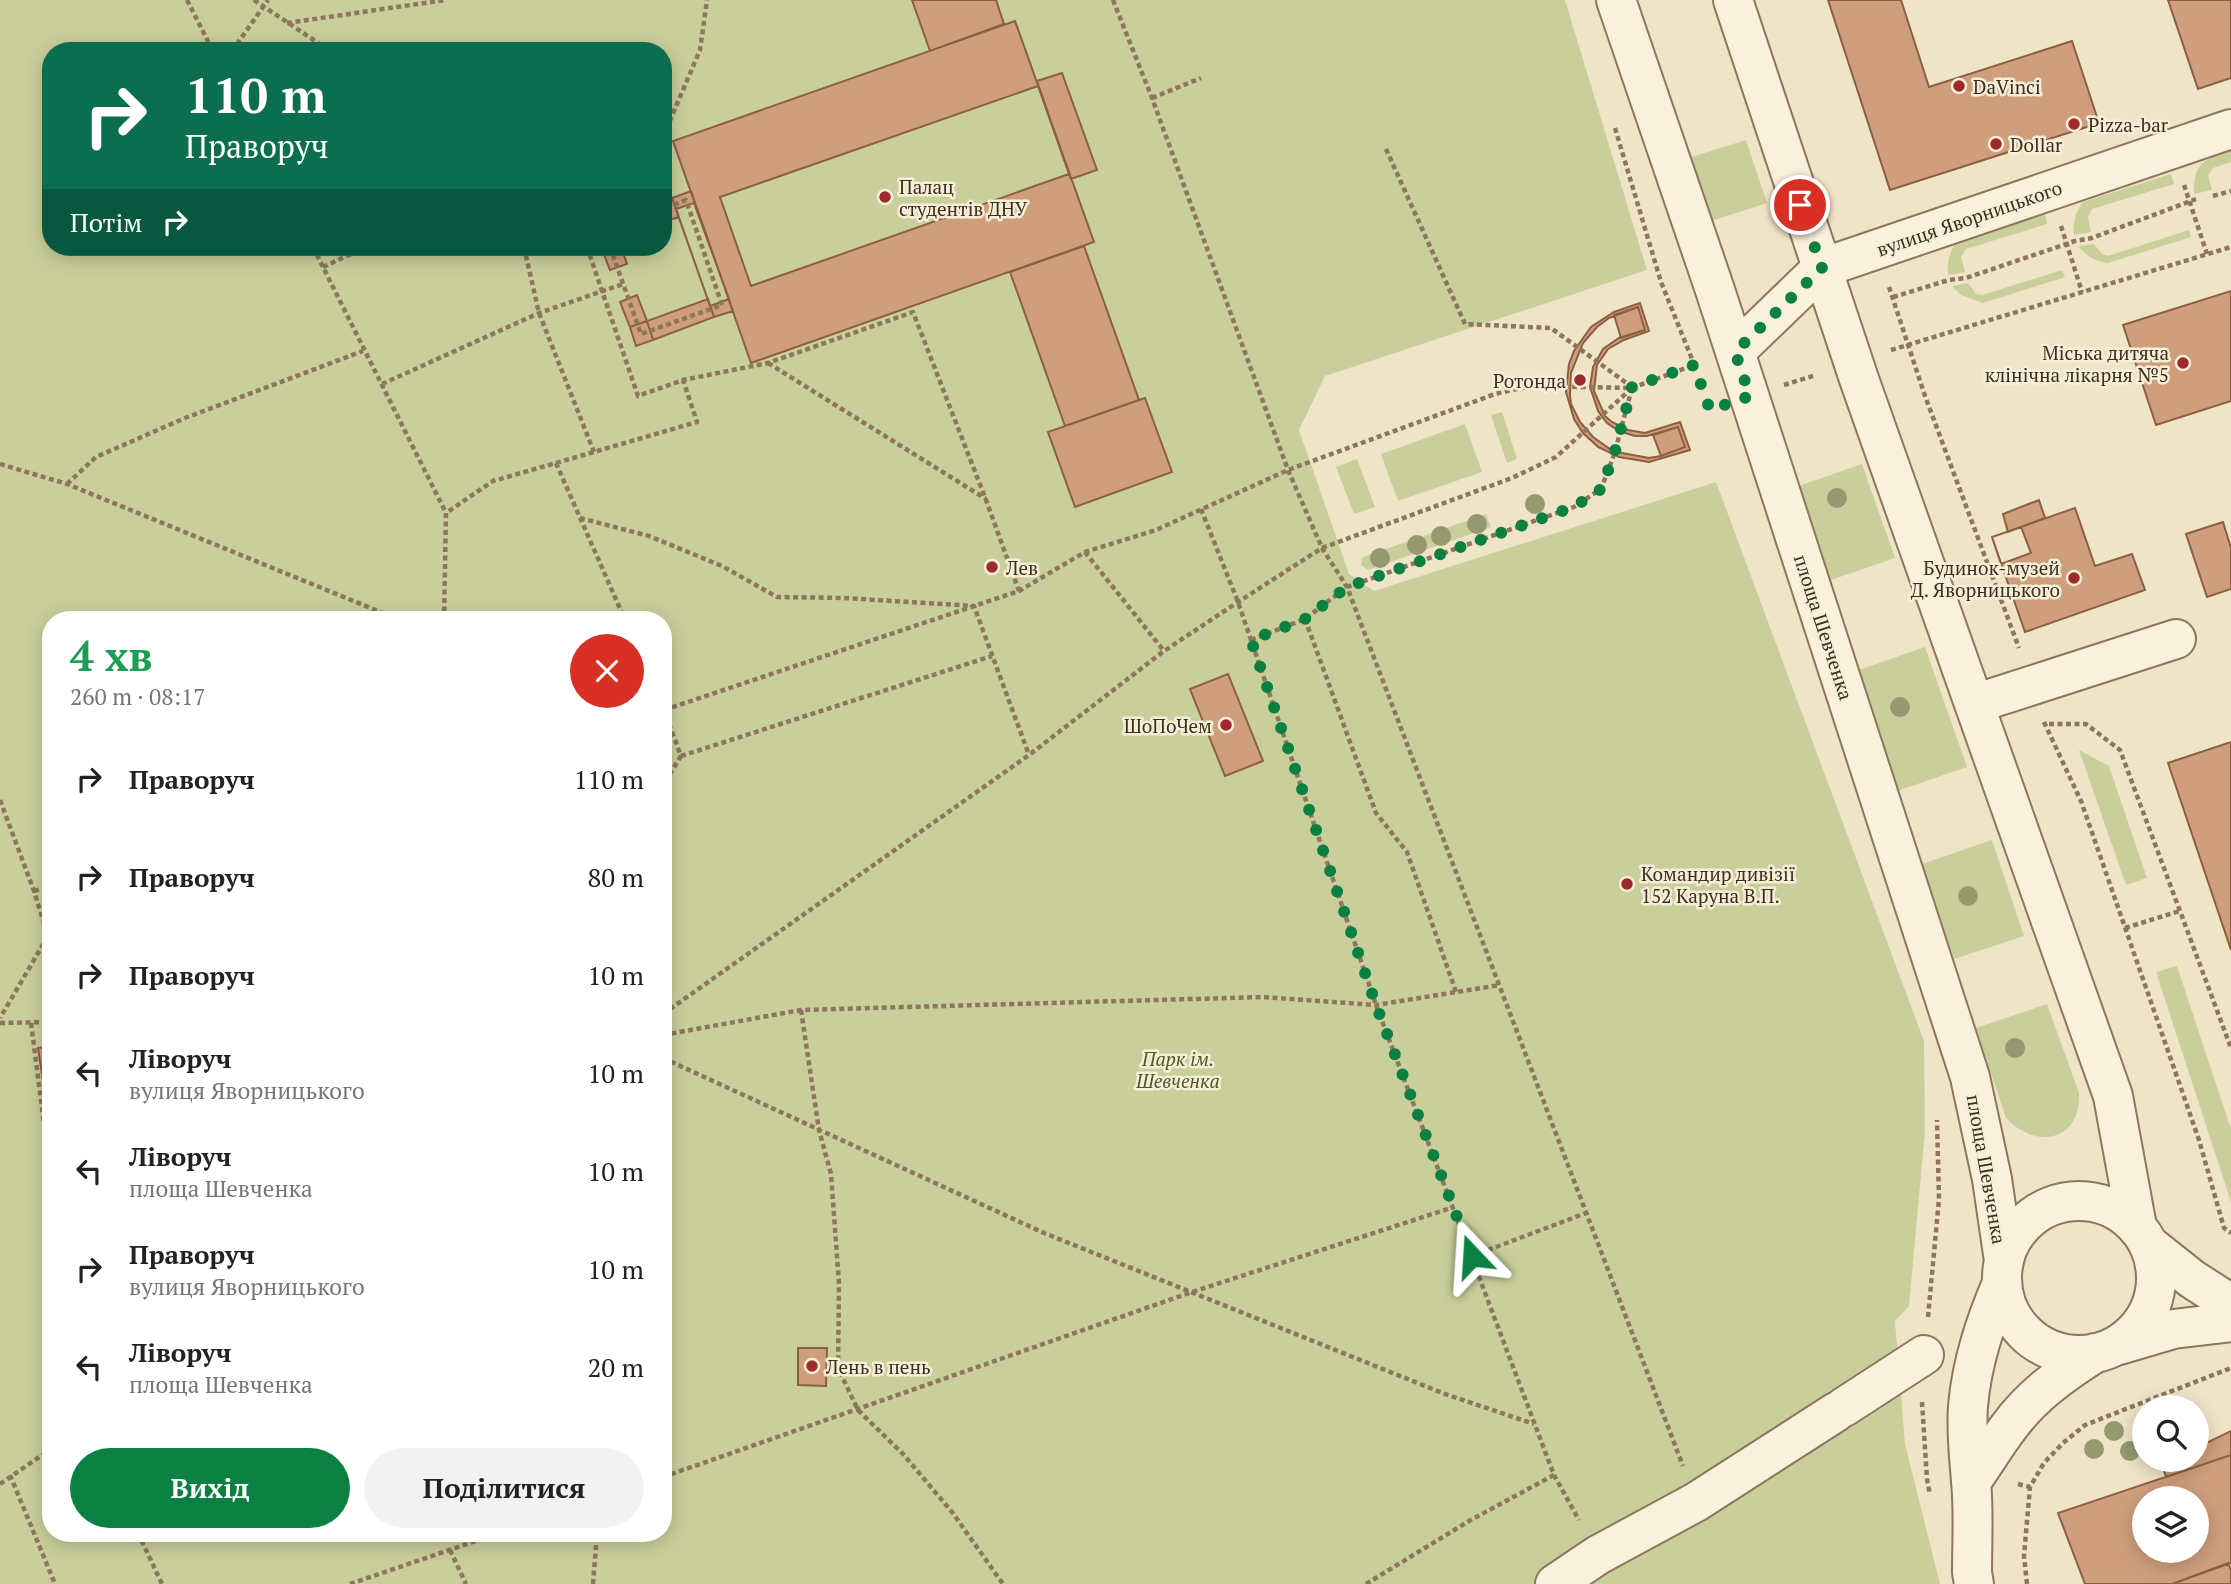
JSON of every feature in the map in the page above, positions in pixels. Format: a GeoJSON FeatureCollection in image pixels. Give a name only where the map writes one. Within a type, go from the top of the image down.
{"type":"FeatureCollection","features":[{"type":"Feature","properties":{"kind":"street","name":"площа Шевченка"},"geometry":{"type":"LineString","coordinates":[[1616,0],[1750,396],[1970,1077],[1992,1180],[2003,1272]]}},
{"type":"Feature","properties":{"kind":"street"},"geometry":{"type":"LineString","coordinates":[[1733,0],[1853,362],[2113,1096],[2142,1236],[2155,1273],[2152,1303],[2137,1328],[2062,1374],[2033,1399],[2008,1427],[1971,1482]]}},
{"type":"Feature","properties":{"kind":"street","name":"вулиця Яворницького"},"geometry":{"type":"LineString","coordinates":[[1735,352],[1822,268],[2231,129]]}},
{"type":"Feature","properties":{"kind":"street"},"geometry":{"type":"LineString","coordinates":[[1974,704],[2176,639]]}},
{"type":"Feature","properties":{"kind":"street"},"geometry":{"type":"LineString","coordinates":[[1974,1584],[1971,1482],[1967,1452],[1968,1408],[1974,1365],[1985,1323],[2011,1241],[2024,1224],[2040,1211],[2060,1203],[2081,1201],[2102,1204],[2121,1213],[2142,1236],[2192,1279],[2231,1304]]}},
{"type":"Feature","properties":{"kind":"street"},"geometry":{"type":"LineString","coordinates":[[2003,1272],[2006,1301],[2014,1318],[2025,1333],[2040,1345],[2057,1352],[2076,1355],[2104,1350],[2173,1329],[2231,1322]]}},
{"type":"Feature","properties":{"kind":"street"},"geometry":{"type":"LineString","coordinates":[[1555,1584],[1598,1555],[1696,1502],[1924,1355]]}},
{"type":"Feature","properties":{"kind":"path"},"geometry":{"type":"LineString","coordinates":[[187,0],[208,42]]}},
{"type":"Feature","properties":{"kind":"path"},"geometry":{"type":"LineString","coordinates":[[254,0],[316,42]]}},
{"type":"Feature","properties":{"kind":"path"},"geometry":{"type":"LineString","coordinates":[[238,42],[268,0]]}},
{"type":"Feature","properties":{"kind":"path"},"geometry":{"type":"LineString","coordinates":[[287,23],[445,0]]}},
{"type":"Feature","properties":{"kind":"path"},"geometry":{"type":"LineString","coordinates":[[672,115],[699,50],[707,0]]}},
{"type":"Feature","properties":{"kind":"path"},"geometry":{"type":"LineString","coordinates":[[1113,0],[1152,98],[1288,470],[1322,548],[1347,587],[1696,1502]]}},
{"type":"Feature","properties":{"kind":"path"},"geometry":{"type":"LineString","coordinates":[[1152,98],[1201,78]]}},
{"type":"Feature","properties":{"kind":"path"},"geometry":{"type":"LineString","coordinates":[[1611,115],[1661,282],[1698,376]]}},
{"type":"Feature","properties":{"kind":"path"},"geometry":{"type":"LineString","coordinates":[[1386,149],[1465,324],[1551,328],[1632,387]]}},
{"type":"Feature","properties":{"kind":"path"},"geometry":{"type":"LineString","coordinates":[[2172,149],[2207,254]]}},
{"type":"Feature","properties":{"kind":"path"},"geometry":{"type":"LineString","coordinates":[[2049,191],[2082,292]]}},
{"type":"Feature","properties":{"kind":"path"},"geometry":{"type":"LineString","coordinates":[[2213,196],[2231,191]]}},
{"type":"Feature","properties":{"kind":"path"},"geometry":{"type":"LineString","coordinates":[[613,256],[641,334],[722,305],[686,200],[672,205]]}},
{"type":"Feature","properties":{"kind":"path"},"geometry":{"type":"LineString","coordinates":[[1893,297],[1966,278],[2066,244],[2092,238],[2196,200]]}},
{"type":"Feature","properties":{"kind":"path"},"geometry":{"type":"LineString","coordinates":[[1750,396],[1907,344],[2231,247]]}},
{"type":"Feature","properties":{"kind":"path"},"geometry":{"type":"LineString","coordinates":[[1877,250],[1907,344],[2045,723],[2081,801],[2199,1140],[2224,1228],[2231,1233]]}},
{"type":"Feature","properties":{"kind":"path"},"geometry":{"type":"LineString","coordinates":[[318,256],[446,513],[444,611]]}},
{"type":"Feature","properties":{"kind":"path"},"geometry":{"type":"LineString","coordinates":[[323,267],[347,256]]}},
{"type":"Feature","properties":{"kind":"path"},"geometry":{"type":"LineString","coordinates":[[526,256],[539,313],[594,452]]}},
{"type":"Feature","properties":{"kind":"path"},"geometry":{"type":"LineString","coordinates":[[590,256],[638,396],[683,380],[768,363],[913,312],[986,500],[1018,591]]}},
{"type":"Feature","properties":{"kind":"path"},"geometry":{"type":"LineString","coordinates":[[382,383],[539,313],[623,284]]}},
{"type":"Feature","properties":{"kind":"path"},"geometry":{"type":"LineString","coordinates":[[67,484],[96,457],[185,418],[363,351]]}},
{"type":"Feature","properties":{"kind":"path"},"geometry":{"type":"LineString","coordinates":[[768,363],[986,500]]}},
{"type":"Feature","properties":{"kind":"path"},"geometry":{"type":"LineString","coordinates":[[672,706],[1018,591],[1085,552],[1156,530],[1288,470],[1484,398],[1530,386],[1632,387],[1694,365]]}},
{"type":"Feature","properties":{"kind":"path"},"geometry":{"type":"LineString","coordinates":[[446,513],[493,481],[697,422],[683,380]]}},
{"type":"Feature","properties":{"kind":"path"},"geometry":{"type":"LineString","coordinates":[[672,1008],[1029,755],[1164,652],[1238,601],[1322,548],[1512,478],[1556,457],[1632,387]]}},
{"type":"Feature","properties":{"kind":"path"},"geometry":{"type":"LineString","coordinates":[[1251,640],[1305,619],[1347,587],[1574,507],[1601,489],[1614,455],[1632,387]]}},
{"type":"Feature","properties":{"kind":"path"},"geometry":{"type":"LineString","coordinates":[[556,463],[621,611]]}},
{"type":"Feature","properties":{"kind":"path"},"geometry":{"type":"LineString","coordinates":[[0,464],[67,484],[378,611]]}},
{"type":"Feature","properties":{"kind":"path"},"geometry":{"type":"LineString","coordinates":[[1201,509],[1238,601],[1376,1005],[1554,1475],[1598,1555]]}},
{"type":"Feature","properties":{"kind":"path"},"geometry":{"type":"LineString","coordinates":[[580,518],[649,536],[722,566],[777,597],[974,606]]}},
{"type":"Feature","properties":{"kind":"path"},"geometry":{"type":"LineString","coordinates":[[1085,552],[1164,652]]}},
{"type":"Feature","properties":{"kind":"path"},"geometry":{"type":"LineString","coordinates":[[974,606],[1029,755]]}},
{"type":"Feature","properties":{"kind":"path"},"geometry":{"type":"LineString","coordinates":[[1305,619],[1376,813],[1407,852],[1456,992]]}},
{"type":"Feature","properties":{"kind":"path"},"geometry":{"type":"LineString","coordinates":[[672,770],[681,756],[992,656]]}},
{"type":"Feature","properties":{"kind":"path"},"geometry":{"type":"LineString","coordinates":[[2045,723],[2087,724],[2120,750],[2231,1048]]}},
{"type":"Feature","properties":{"kind":"path"},"geometry":{"type":"LineString","coordinates":[[672,731],[681,756]]}},
{"type":"Feature","properties":{"kind":"path"},"geometry":{"type":"LineString","coordinates":[[0,800],[42,915]]}},
{"type":"Feature","properties":{"kind":"path"},"geometry":{"type":"LineString","coordinates":[[34,891],[42,889]]}},
{"type":"Feature","properties":{"kind":"path"},"geometry":{"type":"LineString","coordinates":[[2125,928],[2180,911]]}},
{"type":"Feature","properties":{"kind":"path"},"geometry":{"type":"LineString","coordinates":[[42,948],[0,1020],[42,1023]]}},
{"type":"Feature","properties":{"kind":"path"},"geometry":{"type":"LineString","coordinates":[[672,1032],[802,1010],[1263,998],[1376,1005],[1500,985]]}},
{"type":"Feature","properties":{"kind":"path"},"geometry":{"type":"LineString","coordinates":[[802,1010],[819,1130],[831,1174],[839,1283],[838,1368],[858,1410],[904,1454],[952,1512],[1003,1584]]}},
{"type":"Feature","properties":{"kind":"path"},"geometry":{"type":"LineString","coordinates":[[31,1023],[42,1108]]}},
{"type":"Feature","properties":{"kind":"path"},"geometry":{"type":"LineString","coordinates":[[672,1062],[1044,1233],[1444,1394],[1535,1424]]}},
{"type":"Feature","properties":{"kind":"path"},"geometry":{"type":"LineString","coordinates":[[1927,1479],[1921,1415],[1939,1199],[1937,1115]]}},
{"type":"Feature","properties":{"kind":"path"},"geometry":{"type":"LineString","coordinates":[[672,1474],[1192,1292],[1454,1207]]}},
{"type":"Feature","properties":{"kind":"path"},"geometry":{"type":"LineString","coordinates":[[1472,1256],[1586,1213]]}},
{"type":"Feature","properties":{"kind":"path"},"geometry":{"type":"LineString","coordinates":[[2027,1584],[2024,1556],[2030,1487],[2044,1463],[2085,1425],[2231,1368]]}},
{"type":"Feature","properties":{"kind":"path"},"geometry":{"type":"LineString","coordinates":[[0,1483],[42,1455]]}},
{"type":"Feature","properties":{"kind":"path"},"geometry":{"type":"LineString","coordinates":[[10,1475],[55,1584]]}},
{"type":"Feature","properties":{"kind":"path"},"geometry":{"type":"LineString","coordinates":[[1366,1584],[1469,1521],[1554,1475]]}},
{"type":"Feature","properties":{"kind":"path"},"geometry":{"type":"LineString","coordinates":[[2014,1483],[2030,1487]]}},
{"type":"Feature","properties":{"kind":"path"},"geometry":{"type":"LineString","coordinates":[[142,1542],[162,1584]]}},
{"type":"Feature","properties":{"kind":"path"},"geometry":{"type":"LineString","coordinates":[[350,1584],[473,1542]]}},
{"type":"Feature","properties":{"kind":"path"},"geometry":{"type":"LineString","coordinates":[[593,1584],[596,1542]]}},
{"type":"Feature","properties":{"kind":"path"},"geometry":{"type":"LineString","coordinates":[[450,1550],[466,1584]]}},
{"type":"Feature","properties":{"kind":"green space","name":"Парк iм. Шевченка"},"geometry":{"type":"Polygon","coordinates":[[[0,0],[1565,0],[1647,270],[1325,376],[1299,430],[1349,574],[1374,591],[1716,482],[1924,1041],[1925,1131],[1909,1306],[1895,1321],[1905,1444],[1940,1584],[0,1584],[0,0]]]}},
{"type":"Feature","properties":{"kind":"green space"},"geometry":{"type":"Polygon","coordinates":[[[1746,140],[1767,203],[1705,223],[1685,159],[1746,140]]]}},
{"type":"Feature","properties":{"kind":"green space"},"geometry":{"type":"Polygon","coordinates":[[[2231,151],[2231,162],[2213,168],[2208,175],[2212,190],[2194,194],[2196,175],[2202,164],[2231,151]]]}},
{"type":"Feature","properties":{"kind":"green space"},"geometry":{"type":"Polygon","coordinates":[[[2171,174],[2174,184],[2092,209],[2088,217],[2091,232],[2074,235],[2075,217],[2083,202],[2171,174]]]}},
{"type":"Feature","properties":{"kind":"green space"},"geometry":{"type":"Polygon","coordinates":[[[2045,214],[2047,224],[1966,249],[1961,257],[1965,272],[1948,275],[1949,257],[1957,241],[2045,214]]]}},
{"type":"Feature","properties":{"kind":"green space"},"geometry":{"type":"Polygon","coordinates":[[[2189,230],[2191,237],[2108,263],[2092,258],[2078,246],[2094,244],[2102,254],[2108,256],[2189,230]]]}},
{"type":"Feature","properties":{"kind":"green space"},"geometry":{"type":"Polygon","coordinates":[[[2062,270],[2065,277],[1983,303],[1961,295],[1952,286],[1968,283],[1976,294],[1982,295],[2062,270]]]}},
{"type":"Feature","properties":{"kind":"green space"},"geometry":{"type":"Polygon","coordinates":[[[1502,412],[1517,459],[1507,463],[1491,415],[1502,412]]]}},
{"type":"Feature","properties":{"kind":"green space"},"geometry":{"type":"Polygon","coordinates":[[[1465,424],[1482,472],[1398,501],[1381,454],[1465,424]]]}},
{"type":"Feature","properties":{"kind":"green space"},"geometry":{"type":"Polygon","coordinates":[[[1357,459],[1375,507],[1354,514],[1336,467],[1357,459]]]}},
{"type":"Feature","properties":{"kind":"green space"},"geometry":{"type":"Polygon","coordinates":[[[1862,464],[1895,558],[1825,582],[1793,488],[1862,464]]]}},
{"type":"Feature","properties":{"kind":"green space"},"geometry":{"type":"Polygon","coordinates":[[[1486,514],[1491,527],[1368,570],[1361,565],[1363,557],[1486,514]]]}},
{"type":"Feature","properties":{"kind":"green space"},"geometry":{"type":"Polygon","coordinates":[[[1925,647],[1967,767],[1897,791],[1856,671],[1925,647]]]}},
{"type":"Feature","properties":{"kind":"green space"},"geometry":{"type":"Polygon","coordinates":[[[2079,750],[2109,766],[2147,878],[2126,885],[2079,750]]]}},
{"type":"Feature","properties":{"kind":"green space"},"geometry":{"type":"Polygon","coordinates":[[[1992,840],[2024,936],[1954,959],[1922,864],[1992,840]]]}},
{"type":"Feature","properties":{"kind":"green space"},"geometry":{"type":"Polygon","coordinates":[[[2177,966],[2231,1129],[2231,1202],[2156,972],[2177,966]]]}},
{"type":"Feature","properties":{"kind":"green space"},"geometry":{"type":"Polygon","coordinates":[[[2047,1004],[2079,1093],[2078,1109],[2073,1122],[2065,1131],[2043,1137],[2018,1128],[2006,1118],[1976,1028],[2047,1004]]]}},
{"type":"Feature","properties":{"kind":"building"},"geometry":{"type":"Polygon","coordinates":[[[912,0],[996,0],[1004,24],[930,51],[912,0]]]}},
{"type":"Feature","properties":{"kind":"building"},"geometry":{"type":"Polygon","coordinates":[[[1828,0],[1901,0],[1929,87],[2072,41],[2099,123],[1890,190],[1828,0]]]}},
{"type":"Feature","properties":{"kind":"building"},"geometry":{"type":"Polygon","coordinates":[[[2168,0],[2231,0],[2231,78],[2198,89],[2168,0]]]}},
{"type":"Feature","properties":{"kind":"building","name":"Палац студентів ДНУ"},"geometry":{"type":"Polygon","coordinates":[[[1015,21],[1094,242],[751,363],[673,141],[1015,21]]]}},
{"type":"Feature","properties":{"kind":"building"},"geometry":{"type":"Polygon","coordinates":[[[1062,73],[1097,170],[1071,179],[1037,81],[1062,73]]]}},
{"type":"Feature","properties":{"kind":"building"},"geometry":{"type":"Polygon","coordinates":[[[1038,86],[1069,174],[751,286],[720,197],[1038,86]]]}},
{"type":"Feature","properties":{"kind":"building"},"geometry":{"type":"Polygon","coordinates":[[[691,191],[733,311],[714,317],[672,198],[691,191]]]}},
{"type":"Feature","properties":{"kind":"building"},"geometry":{"type":"Polygon","coordinates":[[[672,198],[679,217],[672,219],[672,198]]]}},
{"type":"Feature","properties":{"kind":"building"},"geometry":{"type":"Polygon","coordinates":[[[694,203],[729,299],[710,306],[676,209],[694,203]]]}},
{"type":"Feature","properties":{"kind":"building"},"geometry":{"type":"Polygon","coordinates":[[[1084,246],[1139,400],[1065,426],[1010,272],[1084,246]]]}},
{"type":"Feature","properties":{"kind":"building"},"geometry":{"type":"Polygon","coordinates":[[[605,256],[624,256],[627,264],[610,270],[605,256]]]}},
{"type":"Feature","properties":{"kind":"building","name":"Міська дитяча клінічна лікарня №5"},"geometry":{"type":"Polygon","coordinates":[[[2231,291],[2231,401],[2156,425],[2123,325],[2231,291]]]}},
{"type":"Feature","properties":{"kind":"building"},"geometry":{"type":"Polygon","coordinates":[[[637,295],[647,321],[630,327],[620,302],[637,295]]]}},
{"type":"Feature","properties":{"kind":"building"},"geometry":{"type":"Polygon","coordinates":[[[708,299],[714,317],[653,340],[647,321],[708,299]]]}},
{"type":"Feature","properties":{"kind":"building","name":"Ротонда"},"geometry":{"type":"Polygon","coordinates":[[[1640,303],[1649,331],[1608,349],[1597,365],[1594,391],[1605,416],[1628,430],[1645,433],[1680,422],[1690,450],[1649,462],[1619,457],[1598,447],[1583,433],[1574,419],[1566,392],[1569,364],[1574,351],[1591,327],[1614,312],[1640,303]]]}},
{"type":"Feature","properties":{"kind":"building","name":"Ротонда"},"geometry":{"type":"Polygon","coordinates":[[[1638,307],[1645,330],[1619,338],[1603,349],[1593,367],[1590,387],[1598,411],[1607,423],[1619,431],[1635,436],[1647,436],[1678,427],[1685,447],[1649,458],[1610,449],[1593,437],[1580,422],[1571,404],[1570,395],[1571,373],[1583,343],[1609,318],[1638,307]]]}},
{"type":"Feature","properties":{"kind":"building"},"geometry":{"type":"Polygon","coordinates":[[[1638,307],[1645,330],[1621,338],[1614,315],[1638,307]]]}},
{"type":"Feature","properties":{"kind":"building"},"geometry":{"type":"Polygon","coordinates":[[[647,321],[653,340],[636,346],[630,327],[647,321]]]}},
{"type":"Feature","properties":{"kind":"building"},"geometry":{"type":"Polygon","coordinates":[[[1145,398],[1172,472],[1075,507],[1048,432],[1145,398]]]}},
{"type":"Feature","properties":{"kind":"building"},"geometry":{"type":"Polygon","coordinates":[[[1678,427],[1685,447],[1661,456],[1653,435],[1678,427]]]}},
{"type":"Feature","properties":{"kind":"building"},"geometry":{"type":"Polygon","coordinates":[[[2039,500],[2045,518],[2008,532],[2003,514],[2039,500]]]}},
{"type":"Feature","properties":{"kind":"building","name":"Будинок-музей Д. Яворницького"},"geometry":{"type":"Polygon","coordinates":[[[2075,508],[2095,566],[2132,554],[2145,590],[2025,632],[1992,537],[2075,508]]]}},
{"type":"Feature","properties":{"kind":"building"},"geometry":{"type":"Polygon","coordinates":[[[2223,522],[2231,548],[2231,589],[2207,597],[2186,534],[2223,522]]]}},
{"type":"Feature","properties":{"kind":"building"},"geometry":{"type":"Polygon","coordinates":[[[2021,527],[2031,553],[2001,564],[1992,537],[2021,527]]]}},
{"type":"Feature","properties":{"kind":"building","name":"ШоПоЧем"},"geometry":{"type":"Polygon","coordinates":[[[1228,674],[1263,761],[1225,776],[1190,689],[1228,674]]]}},
{"type":"Feature","properties":{"kind":"building"},"geometry":{"type":"Polygon","coordinates":[[[2231,742],[2231,950],[2168,763],[2231,742]]]}},
{"type":"Feature","properties":{"kind":"building"},"geometry":{"type":"Polygon","coordinates":[[[42,1047],[42,1074],[38,1048],[42,1047]]]}},
{"type":"Feature","properties":{"kind":"building","name":"Лень в пень"},"geometry":{"type":"Polygon","coordinates":[[[798,1348],[827,1348],[826,1386],[798,1385],[798,1348]]]}},
{"type":"Feature","properties":{"kind":"building"},"geometry":{"type":"Polygon","coordinates":[[[2231,1431],[2231,1455],[2209,1462],[2209,1442],[2231,1431]]]}},
{"type":"Feature","properties":{"kind":"building"},"geometry":{"type":"Polygon","coordinates":[[[2231,1455],[2231,1563],[2172,1584],[2085,1584],[2058,1513],[2132,1488],[2132,1563],[2209,1563],[2209,1486],[2139,1486],[2180,1472],[2209,1472],[2209,1462],[2231,1455]]]}},
{"type":"Feature","properties":{"kind":"building"},"geometry":{"type":"Polygon","coordinates":[[[2164,1472],[2181,1472],[2166,1477],[2164,1472]]]}},
{"type":"Feature","properties":{"kind":"building"},"geometry":{"type":"Polygon","coordinates":[[[2228,1563],[2231,1584],[2172,1584],[2228,1563]]]}},
{"type":"Feature","properties":{"kind":"place","name":"DaVinci"},"geometry":{"type":"Point","coordinates":[1959,86]}},
{"type":"Feature","properties":{"kind":"place","name":"Pizza-bar"},"geometry":{"type":"Point","coordinates":[2074,124]}},
{"type":"Feature","properties":{"kind":"place","name":"Dollar"},"geometry":{"type":"Point","coordinates":[1996,144]}},
{"type":"Feature","properties":{"kind":"place","name":"Палац студентів ДНУ"},"geometry":{"type":"Point","coordinates":[885,197]}},
{"type":"Feature","properties":{"kind":"place","name":"Міська дитяча клінічна лікарня №5"},"geometry":{"type":"Point","coordinates":[2183,363]}},
{"type":"Feature","properties":{"kind":"place","name":"Ротонда"},"geometry":{"type":"Point","coordinates":[1580,380]}},
{"type":"Feature","properties":{"kind":"place","name":"Лев"},"geometry":{"type":"Point","coordinates":[992,567]}},
{"type":"Feature","properties":{"kind":"place","name":"Будинок-музей Д. Яворницького"},"geometry":{"type":"Point","coordinates":[2074,578]}},
{"type":"Feature","properties":{"kind":"place","name":"ШоПоЧем"},"geometry":{"type":"Point","coordinates":[1226,725]}},
{"type":"Feature","properties":{"kind":"place","name":"Командир дивізії 152 Каруна В.П."},"geometry":{"type":"Point","coordinates":[1627,884]}},
{"type":"Feature","properties":{"kind":"place","name":"Лень в пень"},"geometry":{"type":"Point","coordinates":[812,1366]}},
{"type":"Feature","properties":{"kind":"route"},"geometry":{"type":"LineString","coordinates":[[1472,1256],[1376,1005],[1251,640],[1305,619],[1347,587],[1574,507],[1601,489],[1614,455],[1632,387],[1694,365],[1710,410],[1750,396],[1735,352],[1822,268],[1800,205]]}}]}
